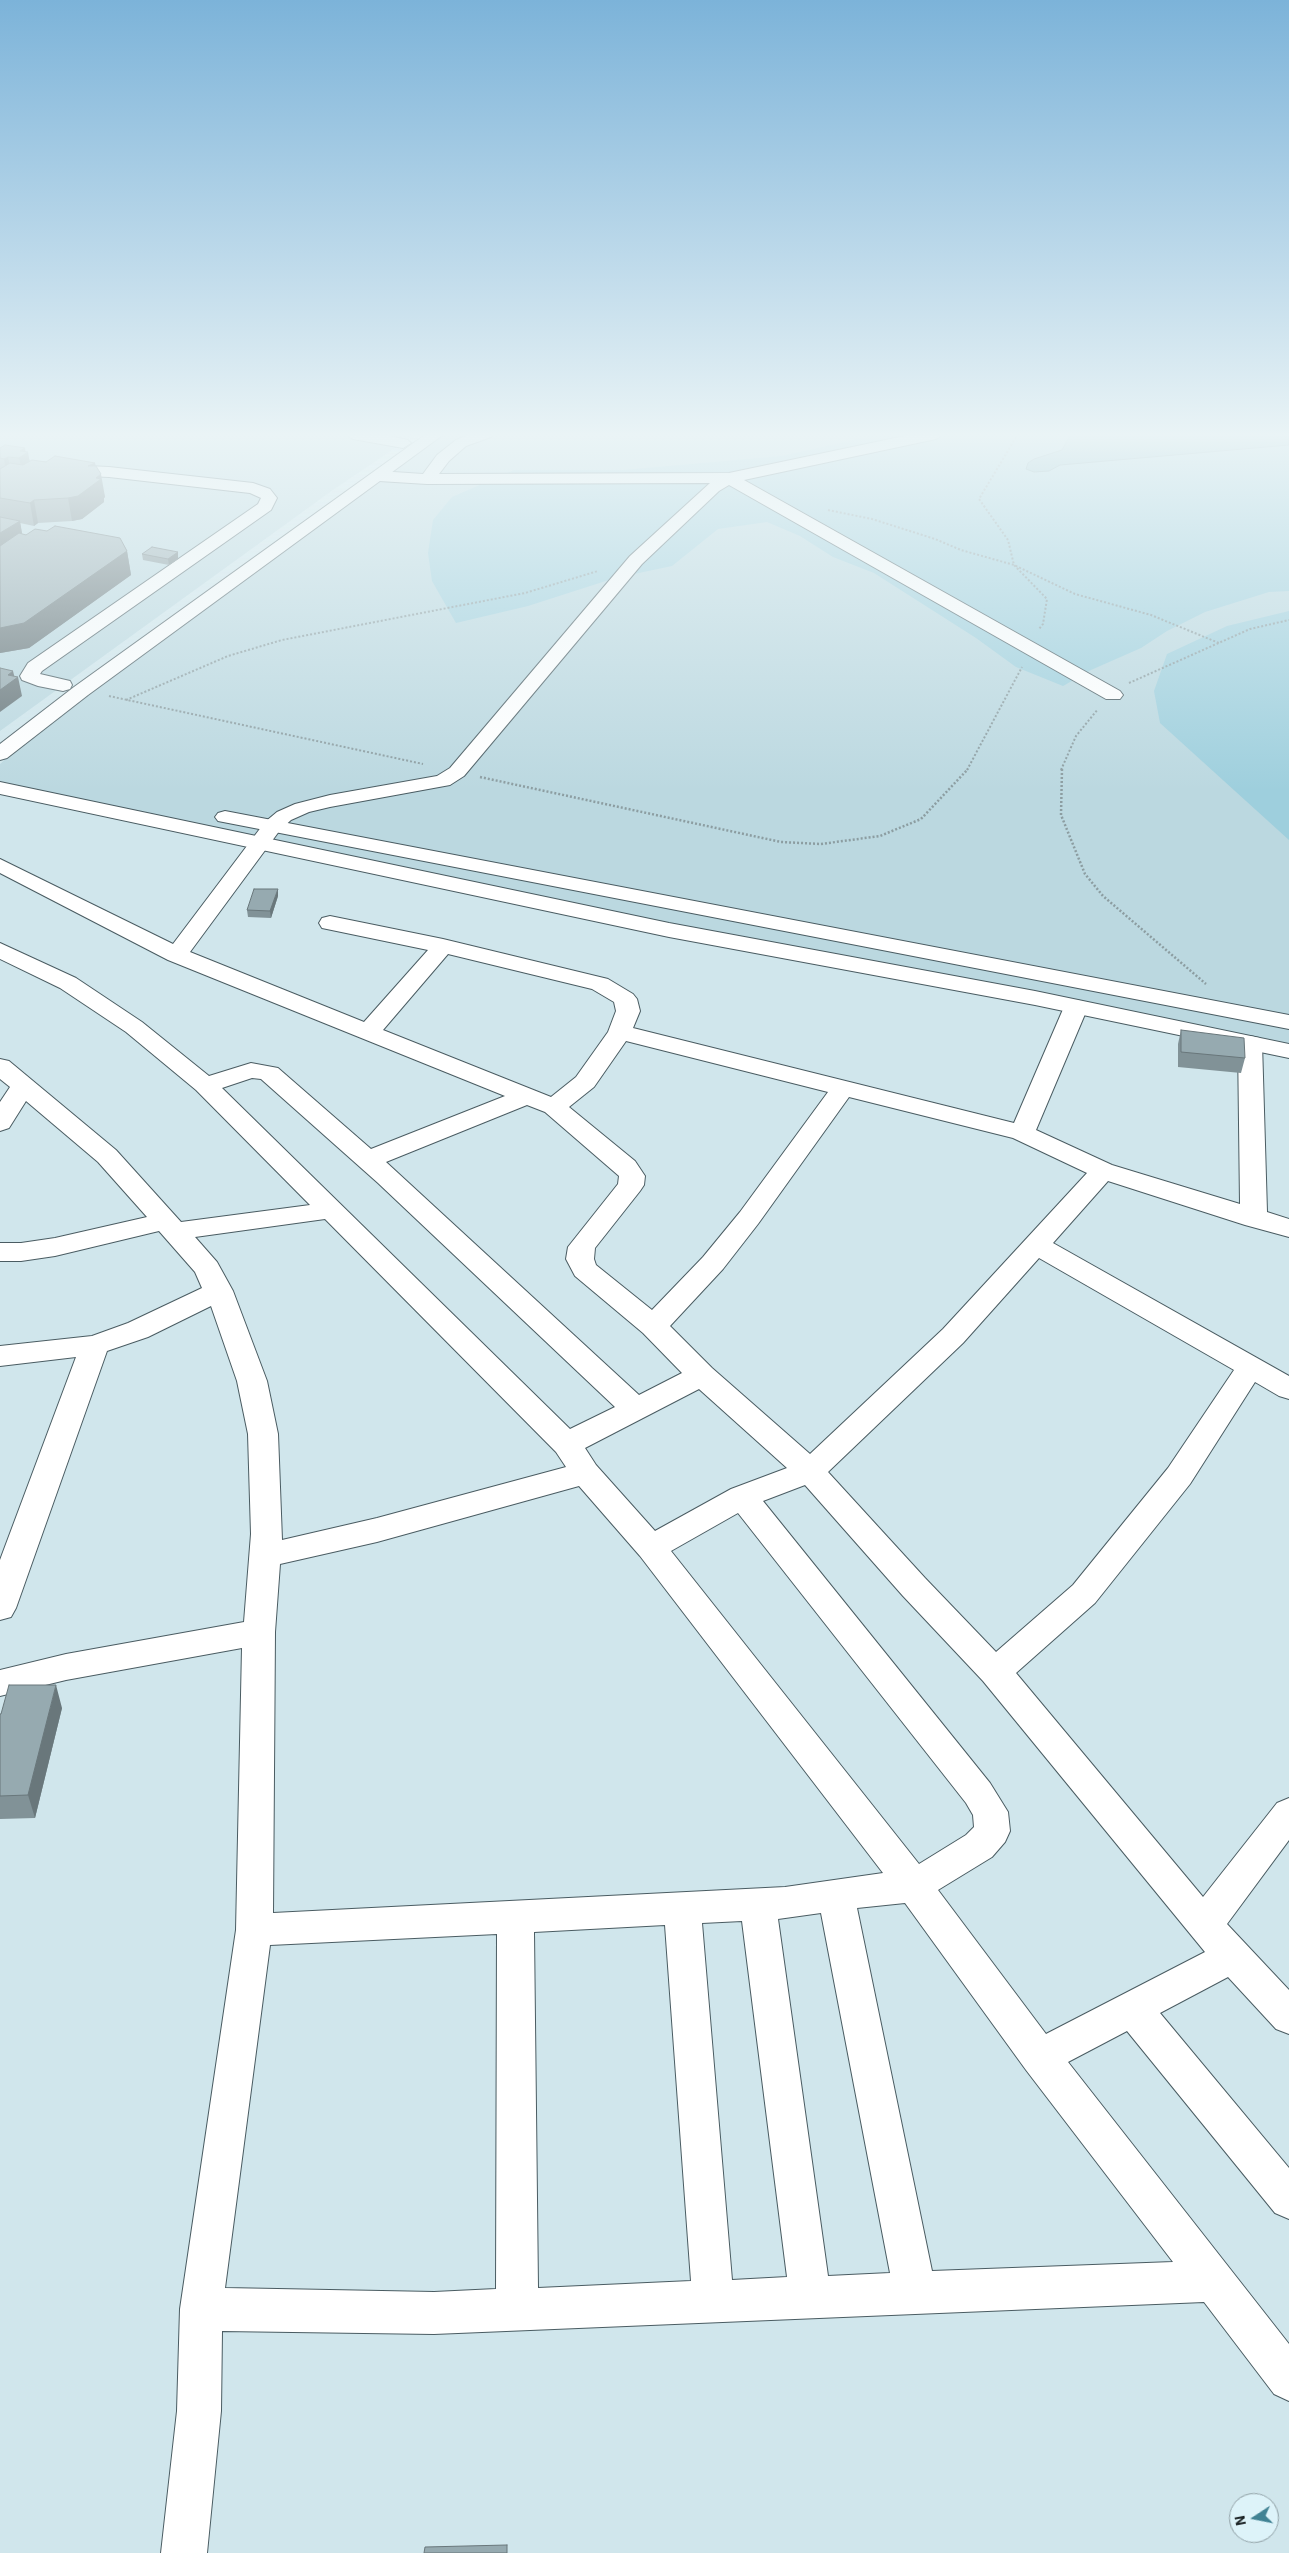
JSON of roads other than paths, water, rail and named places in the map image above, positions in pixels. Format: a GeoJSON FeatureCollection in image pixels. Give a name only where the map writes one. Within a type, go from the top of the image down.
{"type":"FeatureCollection","features":[{"type":"Feature","properties":{"kind":"street"},"geometry":{"type":"LineString","coordinates":[[63,685],[45,682],[29,676],[35,667],[199,553]]}},
{"type":"Feature","properties":{"kind":"street"},"geometry":{"type":"LineString","coordinates":[[126,638],[244,553]]}},
{"type":"Feature","properties":{"kind":"street"},"geometry":{"type":"LineString","coordinates":[[0,754],[82,691],[272,553]]}},
{"type":"Feature","properties":{"kind":"street"},"geometry":{"type":"LineString","coordinates":[[176,955],[267,834],[284,816],[302,808],[443,781],[457,772],[643,553]]}},
{"type":"Feature","properties":{"kind":"street"},"geometry":{"type":"LineString","coordinates":[[863,553],[1113,696]]}},
{"type":"Feature","properties":{"kind":"street"},"geometry":{"type":"LineString","coordinates":[[19,717],[90,664]]}},
{"type":"Feature","properties":{"kind":"street"},"geometry":{"type":"LineString","coordinates":[[0,774],[267,834],[669,930],[1076,1007],[1289,1051]]}},
{"type":"Feature","properties":{"kind":"street"},"geometry":{"type":"LineString","coordinates":[[0,788],[82,808],[267,834],[1289,1022]]}},
{"type":"Feature","properties":{"kind":"street"},"geometry":{"type":"LineString","coordinates":[[0,865],[176,955],[554,1107],[626,1167],[632,1176],[631,1185],[582,1247],[580,1259],[586,1270],[653,1326],[702,1375],[810,1471],[914,1587],[995,1672],[1204,1926],[1289,2017]]}},
{"type":"Feature","properties":{"kind":"street"},"geometry":{"type":"LineString","coordinates":[[330,922],[443,946],[600,984],[625,999],[628,1011],[620,1032],[585,1082],[554,1107]]}},
{"type":"Feature","properties":{"kind":"street"},"geometry":{"type":"LineString","coordinates":[[368,1032],[443,946]]}},
{"type":"Feature","properties":{"kind":"street"},"geometry":{"type":"LineString","coordinates":[[0,950],[77,989],[134,1027],[205,1085],[566,1444],[585,1473],[651,1548],[914,1886],[1040,2057],[1289,2380]]}},
{"type":"Feature","properties":{"kind":"street"},"geometry":{"type":"LineString","coordinates":[[1022,1134],[1076,1007]]}},
{"type":"Feature","properties":{"kind":"street"},"geometry":{"type":"LineString","coordinates":[[620,1032],[1022,1134],[1103,1171],[1254,1219],[1289,1228]]}},
{"type":"Feature","properties":{"kind":"street"},"geometry":{"type":"LineString","coordinates":[[1250,1043],[1254,1219]]}},
{"type":"Feature","properties":{"kind":"street"},"geometry":{"type":"LineString","coordinates":[[205,1085],[251,1070],[269,1073],[368,1160],[636,1410]]}},
{"type":"Feature","properties":{"kind":"street"},"geometry":{"type":"LineString","coordinates":[[0,1123],[12,1076],[107,1156],[172,1226],[207,1268],[219,1291],[252,1381],[263,1434],[267,1534],[259,1632],[254,1930],[201,2309],[199,2411],[184,2553]]}},
{"type":"Feature","properties":{"kind":"street"},"geometry":{"type":"LineString","coordinates":[[653,1326],[714,1263],[843,1088]]}},
{"type":"Feature","properties":{"kind":"street"},"geometry":{"type":"LineString","coordinates":[[368,1160],[528,1096]]}},
{"type":"Feature","properties":{"kind":"street"},"geometry":{"type":"LineString","coordinates":[[651,1548],[742,1498],[810,1471],[953,1336],[992,1291],[1038,1246],[1103,1171]]}},
{"type":"Feature","properties":{"kind":"street"},"geometry":{"type":"LineString","coordinates":[[0,1252],[56,1248],[172,1226],[244,1224],[332,1210]]}},
{"type":"Feature","properties":{"kind":"street"},"geometry":{"type":"LineString","coordinates":[[1038,1246],[1289,1389]]}},
{"type":"Feature","properties":{"kind":"street"},"geometry":{"type":"LineString","coordinates":[[0,1356],[95,1345],[138,1330],[219,1291]]}},
{"type":"Feature","properties":{"kind":"street"},"geometry":{"type":"LineString","coordinates":[[0,1608],[8,1581],[95,1345]]}},
{"type":"Feature","properties":{"kind":"street"},"geometry":{"type":"LineString","coordinates":[[995,1672],[1084,1594],[1179,1476],[1251,1366]]}},
{"type":"Feature","properties":{"kind":"street"},"geometry":{"type":"LineString","coordinates":[[566,1444],[702,1375]]}},
{"type":"Feature","properties":{"kind":"street"},"geometry":{"type":"LineString","coordinates":[[264,1556],[377,1530],[585,1473]]}},
{"type":"Feature","properties":{"kind":"street"},"geometry":{"type":"LineString","coordinates":[[254,1930],[758,1904],[914,1886],[979,1846],[992,1831],[990,1812],[978,1793],[742,1498]]}},
{"type":"Feature","properties":{"kind":"street"},"geometry":{"type":"LineString","coordinates":[[0,1683],[66,1667],[259,1632]]}},
{"type":"Feature","properties":{"kind":"street"},"geometry":{"type":"LineString","coordinates":[[1204,1926],[1289,1813]]}},
{"type":"Feature","properties":{"kind":"street"},"geometry":{"type":"LineString","coordinates":[[836,1895],[915,2292]]}},
{"type":"Feature","properties":{"kind":"street"},"geometry":{"type":"LineString","coordinates":[[758,1904],[810,2296]]}},
{"type":"Feature","properties":{"kind":"street"},"geometry":{"type":"LineString","coordinates":[[682,1908],[713,2300]]}},
{"type":"Feature","properties":{"kind":"street"},"geometry":{"type":"LineString","coordinates":[[515,1917],[517,2308]]}},
{"type":"Feature","properties":{"kind":"street"},"geometry":{"type":"LineString","coordinates":[[1040,2057],[1232,1956]]}},
{"type":"Feature","properties":{"kind":"street"},"geometry":{"type":"LineString","coordinates":[[1132,2008],[1289,2199]]}},
{"type":"Feature","properties":{"kind":"street"},"geometry":{"type":"LineString","coordinates":[[201,2309],[434,2312],[1211,2281]]}}]}
